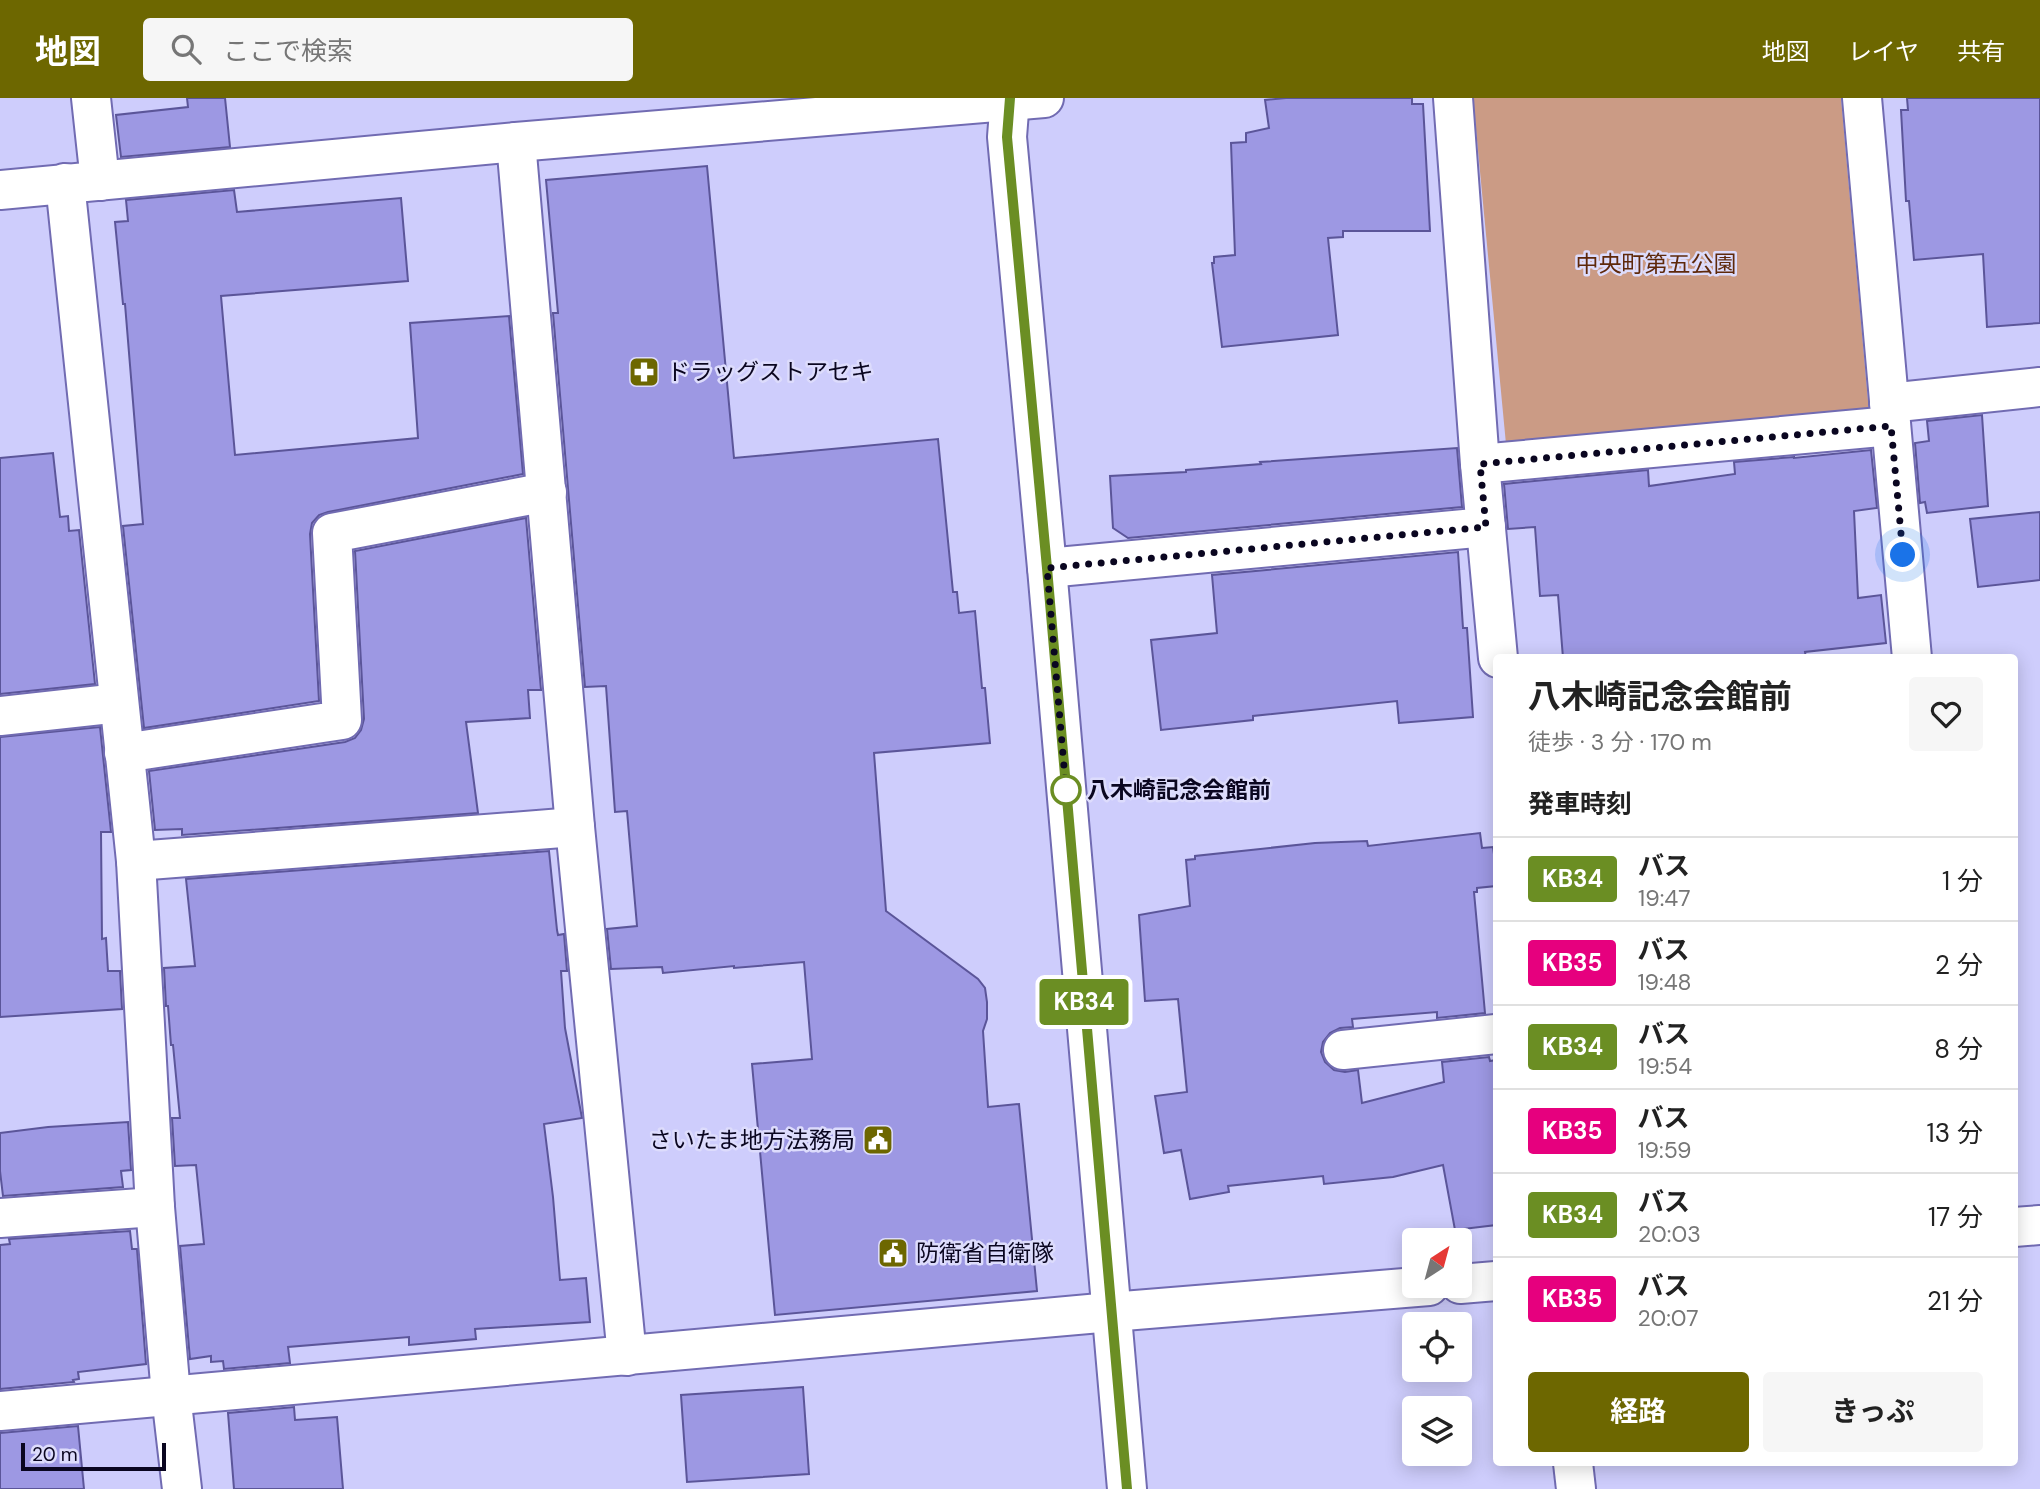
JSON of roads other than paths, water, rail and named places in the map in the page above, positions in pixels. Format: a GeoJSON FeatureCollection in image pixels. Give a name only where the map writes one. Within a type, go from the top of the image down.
{"type":"FeatureCollection","features":[{"type":"Feature","properties":{"kind":"street"},"geometry":{"type":"LineString","coordinates":[[91,98],[83,182],[120,703],[136,861],[155,1207],[182,1489]]}},
{"type":"Feature","properties":{"kind":"street"},"geometry":{"type":"LineString","coordinates":[[1453,98],[1480,464],[1498,654]]}},
{"type":"Feature","properties":{"kind":"street"},"geometry":{"type":"LineString","coordinates":[[1862,98],[1912,654]]}},
{"type":"Feature","properties":{"kind":"street"},"geometry":{"type":"LineString","coordinates":[[0,190],[1022,99],[1007,137],[1128,1489]]}},
{"type":"Feature","properties":{"kind":"street"},"geometry":{"type":"LineString","coordinates":[[516,142],[575,827],[627,1356]]}},
{"type":"Feature","properties":{"kind":"street"},"geometry":{"type":"LineString","coordinates":[[1480,464],[1890,414],[2040,387]]}},
{"type":"Feature","properties":{"kind":"street"},"geometry":{"type":"LineString","coordinates":[[124,753],[342,720],[332,533],[547,492]]}},
{"type":"Feature","properties":{"kind":"street"},"geometry":{"type":"LineString","coordinates":[[1047,568],[1486,527]]}},
{"type":"Feature","properties":{"kind":"street"},"geometry":{"type":"LineString","coordinates":[[0,716],[120,703]]}},
{"type":"Feature","properties":{"kind":"street"},"geometry":{"type":"LineString","coordinates":[[136,861],[575,827]]}},
{"type":"Feature","properties":{"kind":"street"},"geometry":{"type":"LineString","coordinates":[[1343,1050],[1493,1034]]}},
{"type":"Feature","properties":{"kind":"street"},"geometry":{"type":"LineString","coordinates":[[0,1218],[155,1207]]}},
{"type":"Feature","properties":{"kind":"street"},"geometry":{"type":"LineString","coordinates":[[2018,1227],[2040,1225]]}},
{"type":"Feature","properties":{"kind":"street"},"geometry":{"type":"LineString","coordinates":[[1472,1283],[1493,1281]]}},
{"type":"Feature","properties":{"kind":"street"},"geometry":{"type":"LineString","coordinates":[[0,1411],[1402,1288]]}},
{"type":"Feature","properties":{"kind":"street"},"geometry":{"type":"LineString","coordinates":[[1573,1466],[1576,1489]]}},
{"type":"Feature","properties":{"kind":"place","name":"ドラッグストアセキ"},"geometry":{"type":"Point","coordinates":[644,372]}},
{"type":"Feature","properties":{"kind":"place","name":"八木崎記念会館前"},"geometry":{"type":"Point","coordinates":[1066,790]}},
{"type":"Feature","properties":{"kind":"place","name":"さいたま地方法務局"},"geometry":{"type":"Point","coordinates":[878,1140]}},
{"type":"Feature","properties":{"kind":"place","name":"防衛省自衛隊"},"geometry":{"type":"Point","coordinates":[893,1253]}},
{"type":"Feature","properties":{"kind":"park label","name":"中央町第五公園"},"geometry":{"type":"Point","coordinates":[1656,264]}}]}
